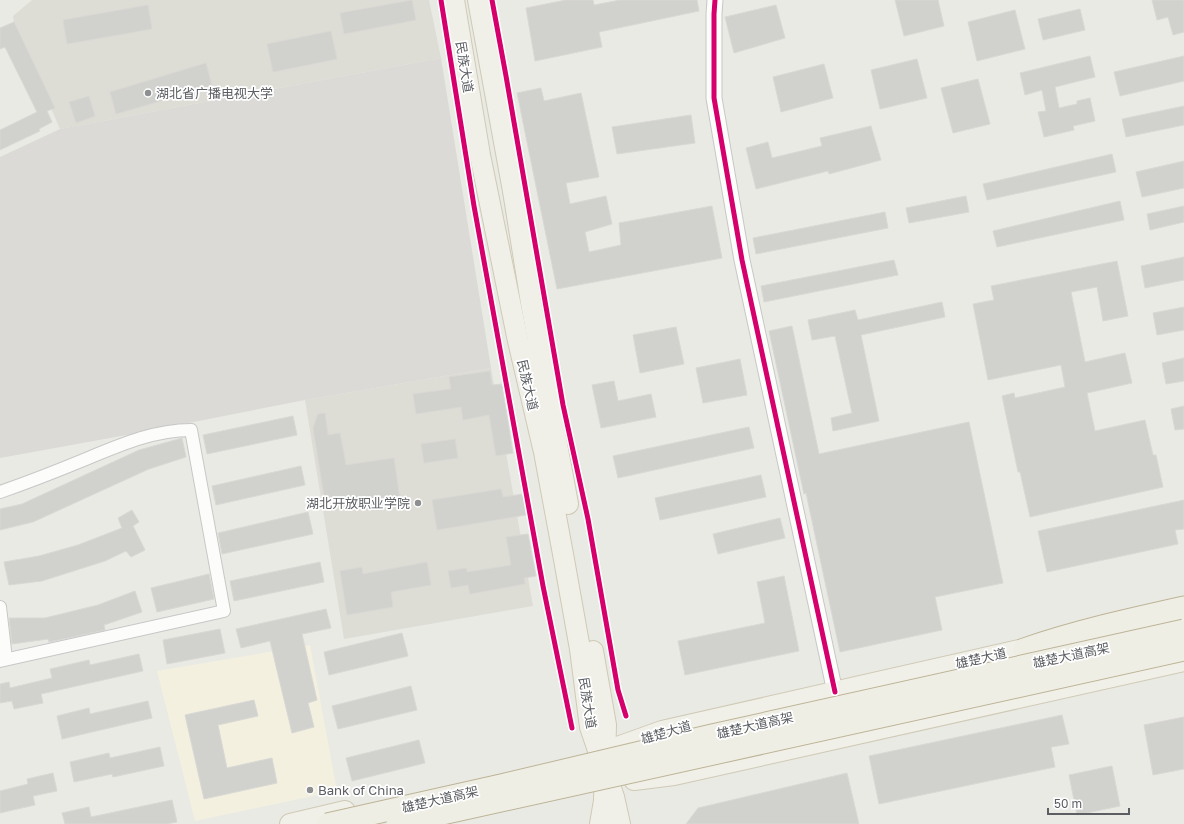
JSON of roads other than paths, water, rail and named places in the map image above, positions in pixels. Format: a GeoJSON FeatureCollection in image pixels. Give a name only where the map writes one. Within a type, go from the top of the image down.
{"type":"FeatureCollection","features":[{"type":"Feature","properties":{"kind":"highway"},"geometry":{"type":"LineString","coordinates":[[1024,649],[1062,636],[1119,621],[1184,607]]}},
{"type":"Feature","properties":{"kind":"highway","name":"雄楚大道高架"},"geometry":{"type":"LineString","coordinates":[[327,824],[712,735],[1184,630]]}},
{"type":"Feature","properties":{"kind":"highway","name":"雄楚大道高架"},"geometry":{"type":"LineString","coordinates":[[397,824],[716,755],[884,716],[1184,650]]}},
{"type":"Feature","properties":{"kind":"main road","name":"民族大道"},"geometry":{"type":"LineString","coordinates":[[454,0],[480,155],[518,341],[544,452],[580,649],[590,727],[614,798],[620,824]]}},
{"type":"Feature","properties":{"kind":"main road","name":"民族大道"},"geometry":{"type":"LineString","coordinates":[[478,0],[531,304],[581,575],[606,725],[604,801],[600,824]]}},
{"type":"Feature","properties":{"kind":"main road","name":"雄楚大道"},"geometry":{"type":"LineString","coordinates":[[433,824],[604,768],[662,731],[1024,649],[1064,646],[1184,619]]}},
{"type":"Feature","properties":{"kind":"main road","name":"雄楚大道"},"geometry":{"type":"LineString","coordinates":[[290,824],[604,768],[674,775],[1184,661]]}},
{"type":"Feature","properties":{"kind":"street"},"geometry":{"type":"LineString","coordinates":[[715,0],[714,98],[742,260],[835,692]]}},
{"type":"Feature","properties":{"kind":"street"},"geometry":{"type":"LineString","coordinates":[[0,492],[34,481],[134,439],[174,430],[191,430],[224,611],[3,660],[0,606]]}},
{"type":"Feature","properties":{"kind":"place","name":"湖北省广播电视大学"},"geometry":{"type":"Point","coordinates":[148,93]}},
{"type":"Feature","properties":{"kind":"place","name":"湖北开放职业学院"},"geometry":{"type":"Point","coordinates":[418,503]}},
{"type":"Feature","properties":{"kind":"place","name":"Bank of China"},"geometry":{"type":"Point","coordinates":[310,790]}}]}
